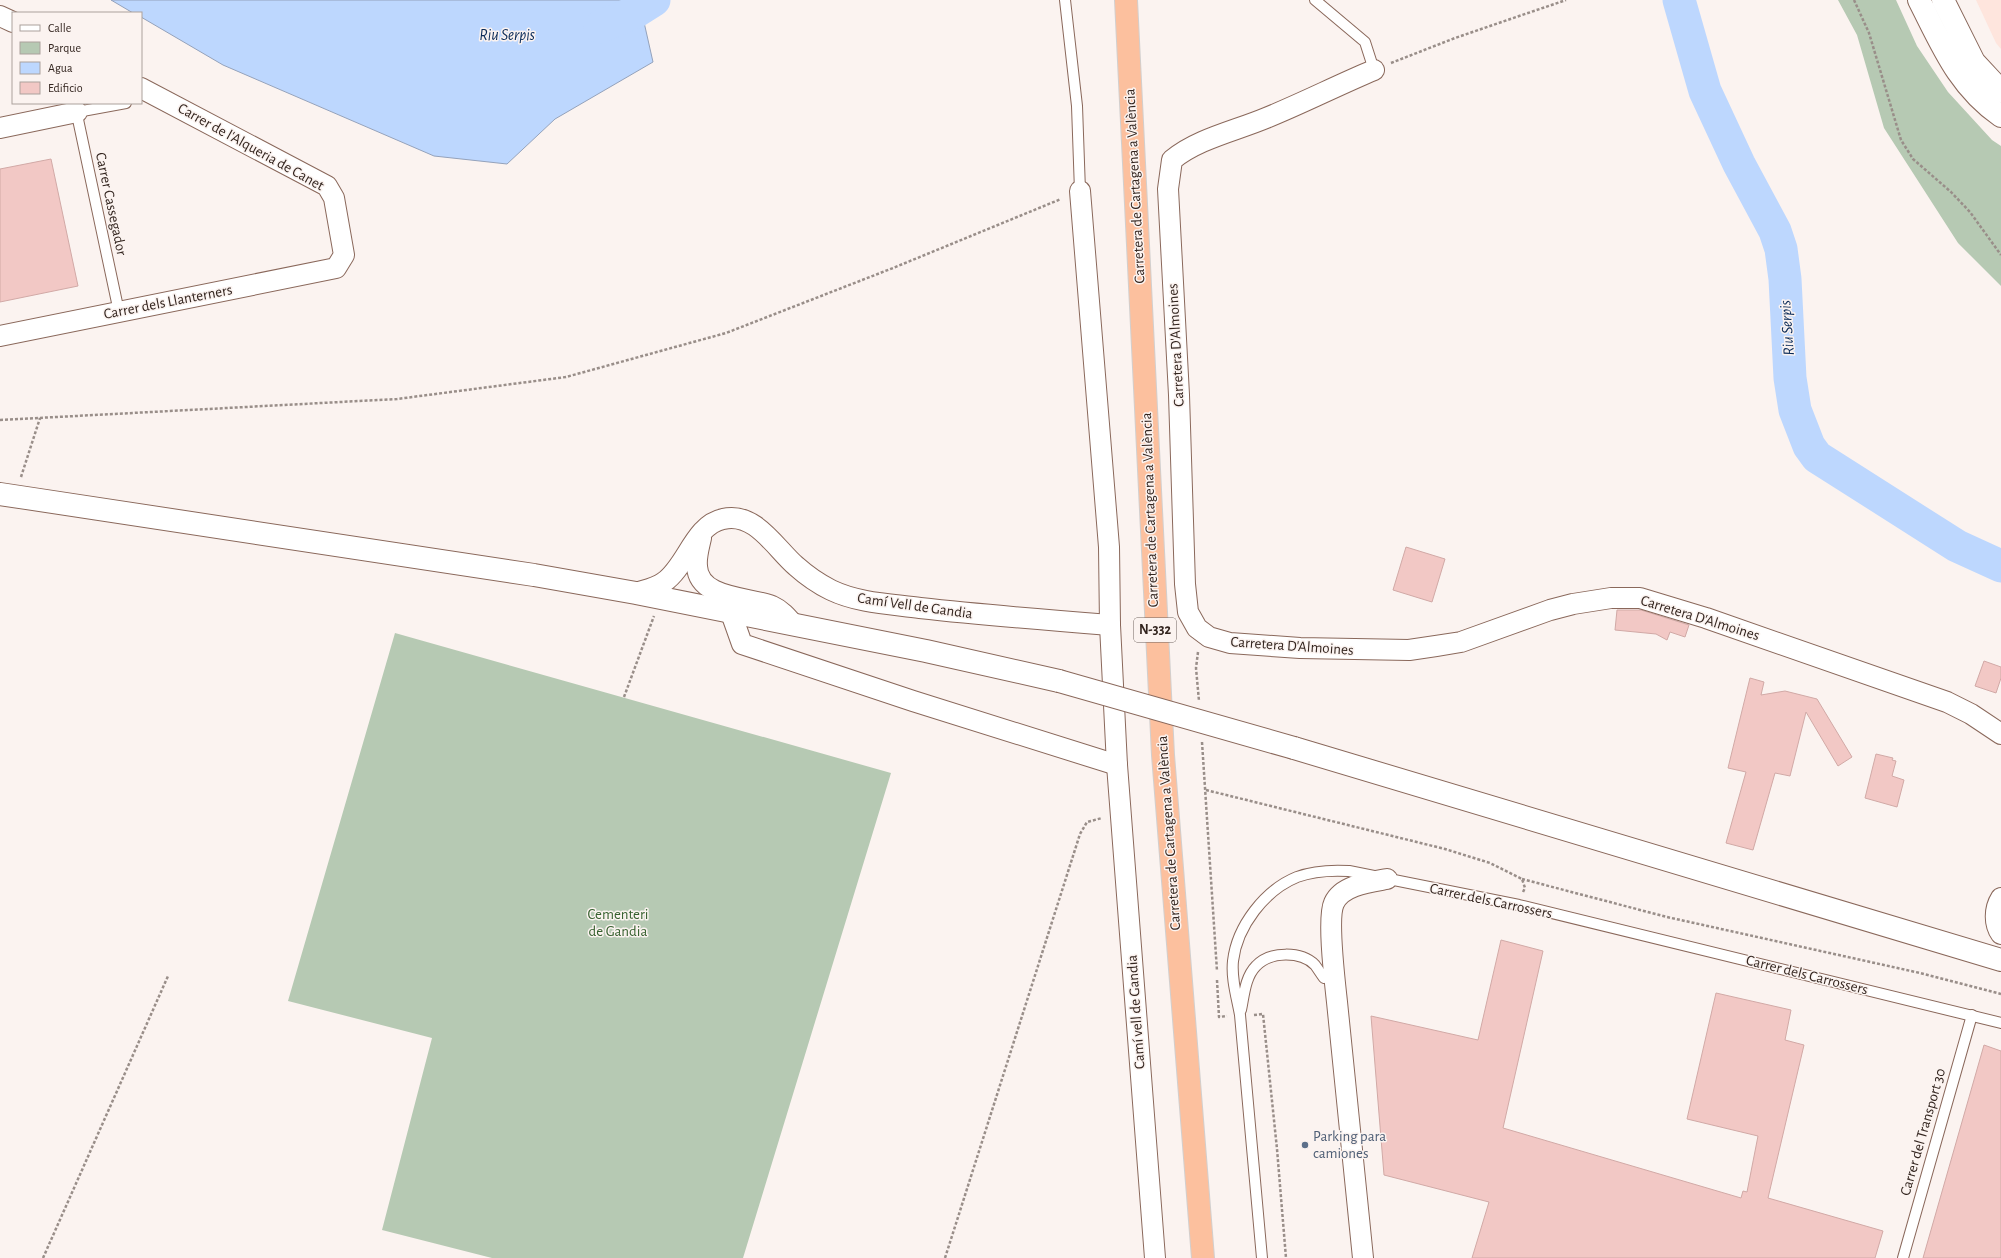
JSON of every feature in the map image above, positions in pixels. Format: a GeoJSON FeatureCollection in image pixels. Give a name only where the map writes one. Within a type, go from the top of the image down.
{"type":"FeatureCollection","features":[{"type":"Feature","properties":{"kind":"highway","name":"Carretera de Cartagena a València"},"geometry":{"type":"LineString","coordinates":[[1126,0],[1162,755],[1203,1258]]}},
{"type":"Feature","properties":{"kind":"main road"},"geometry":{"type":"LineString","coordinates":[[1919,0],[1960,77],[1981,101],[2001,116]]}},
{"type":"Feature","properties":{"kind":"main road"},"geometry":{"type":"LineString","coordinates":[[1943,0],[1974,62],[2001,91]]}},
{"type":"Feature","properties":{"kind":"main road"},"geometry":{"type":"LineString","coordinates":[[7,495],[534,575],[636,593],[731,613],[793,624],[1059,681],[1294,748],[2001,960]]}},
{"type":"Feature","properties":{"kind":"street"},"geometry":{"type":"LineString","coordinates":[[0,16],[12,22]]}},
{"type":"Feature","properties":{"kind":"street","name":"Carretera D'Almoines"},"geometry":{"type":"LineString","coordinates":[[1374,70],[1308,101],[1180,153],[1172,160],[1169,170],[1168,189],[1179,395],[1185,584],[1188,612],[1197,628],[1209,637],[1230,643],[1300,648],[1409,650],[1461,642],[1550,610],[1573,604],[1611,598],[1640,598],[1706,618],[1947,702],[1972,714],[2001,734]]}},
{"type":"Feature","properties":{"kind":"street","name":"Carrer de l'Alqueria de Canet"},"geometry":{"type":"LineString","coordinates":[[146,95],[327,186],[334,198],[344,255],[336,268]]}},
{"type":"Feature","properties":{"kind":"street"},"geometry":{"type":"LineString","coordinates":[[0,128],[76,108]]}},
{"type":"Feature","properties":{"kind":"street","name":"Camí vell de Gandia"},"geometry":{"type":"LineString","coordinates":[[1080,191],[1109,547],[1110,625],[1117,766],[1155,1258]]}},
{"type":"Feature","properties":{"kind":"street","name":"Carrer dels Llanterners"},"geometry":{"type":"LineString","coordinates":[[0,336],[336,268]]}},
{"type":"Feature","properties":{"kind":"street","name":"Camí Vell de Gandia"},"geometry":{"type":"LineString","coordinates":[[636,593],[654,587],[672,574],[702,533],[712,524],[723,519],[736,518],[750,523],[760,530],[796,566],[831,590],[870,602],[969,614],[1110,625]]}},
{"type":"Feature","properties":{"kind":"street"},"geometry":{"type":"LineString","coordinates":[[702,533],[697,566],[701,580],[718,593],[773,607],[793,624]]}},
{"type":"Feature","properties":{"kind":"street"},"geometry":{"type":"LineString","coordinates":[[731,613],[742,644],[913,701],[1117,766]]}},
{"type":"Feature","properties":{"kind":"street","name":"Carrer dels Carrossers"},"geometry":{"type":"LineString","coordinates":[[1363,1258],[1335,983],[1331,921],[1334,903],[1343,892],[1363,884],[1387,879]]}},
{"type":"Feature","properties":{"kind":"street"},"geometry":{"type":"LineString","coordinates":[[2001,898],[1996,912],[1997,928],[2001,934]]}},
{"type":"Feature","properties":{"kind":"street"},"geometry":{"type":"LineString","coordinates":[[1324,978],[1327,991],[1332,1068],[1351,1258]]}},
{"type":"Feature","properties":{"kind":"lane"},"geometry":{"type":"LineString","coordinates":[[1065,0],[1077,106],[1080,191]]}},
{"type":"Feature","properties":{"kind":"lane"},"geometry":{"type":"LineString","coordinates":[[1314,0],[1365,42],[1374,70]]}},
{"type":"Feature","properties":{"kind":"lane"},"geometry":{"type":"LineString","coordinates":[[76,108],[116,104]]}},
{"type":"Feature","properties":{"kind":"lane","name":"Carrer Cassegador"},"geometry":{"type":"LineString","coordinates":[[76,108],[119,312]]}},
{"type":"Feature","properties":{"kind":"lane"},"geometry":{"type":"LineString","coordinates":[[1262,1258],[1240,1016],[1233,977],[1236,948],[1245,925],[1263,901],[1284,884],[1297,877],[1315,872],[1335,870],[1349,871],[1387,879]]}},
{"type":"Feature","properties":{"kind":"lane","name":"Carrer dels Carrossers"},"geometry":{"type":"LineString","coordinates":[[1387,879],[1519,905],[2001,1023]]}},
{"type":"Feature","properties":{"kind":"lane"},"geometry":{"type":"LineString","coordinates":[[1240,1016],[1250,975],[1256,966],[1263,961],[1285,955],[1302,957],[1315,965],[1324,978]]}},
{"type":"Feature","properties":{"kind":"lane","name":"Carrer del Transport 30"},"geometry":{"type":"LineString","coordinates":[[1903,1258],[1972,1015]]}},
{"type":"Feature","properties":{"kind":"path"},"geometry":{"type":"LineString","coordinates":[[1374,70],[1455,38],[1566,0]]}},
{"type":"Feature","properties":{"kind":"path"},"geometry":{"type":"LineString","coordinates":[[1854,0],[1869,33],[1901,140],[1913,159],[1951,192],[1970,212],[2001,255]]}},
{"type":"Feature","properties":{"kind":"path"},"geometry":{"type":"LineString","coordinates":[[0,420],[397,399],[566,377],[726,333],[893,268],[1080,191]]}},
{"type":"Feature","properties":{"kind":"path"},"geometry":{"type":"LineString","coordinates":[[7,495],[40,418]]}},
{"type":"Feature","properties":{"kind":"path"},"geometry":{"type":"LineString","coordinates":[[624,698],[660,598]]}},
{"type":"Feature","properties":{"kind":"path"},"geometry":{"type":"LineString","coordinates":[[1199,706],[1196,668],[1199,644],[1204,633]]}},
{"type":"Feature","properties":{"kind":"path"},"geometry":{"type":"LineString","coordinates":[[1202,737],[1220,1017]]}},
{"type":"Feature","properties":{"kind":"path"},"geometry":{"type":"LineString","coordinates":[[1206,790],[1445,849],[1490,863],[1522,879],[1667,917],[1920,973],[2001,994]]}},
{"type":"Feature","properties":{"kind":"path"},"geometry":{"type":"LineString","coordinates":[[945,1258],[1080,834],[1087,822],[1121,816]]}},
{"type":"Feature","properties":{"kind":"path"},"geometry":{"type":"LineString","coordinates":[[1519,905],[1525,888],[1522,879]]}},
{"type":"Feature","properties":{"kind":"path"},"geometry":{"type":"LineString","coordinates":[[43,1258],[168,976]]}},
{"type":"Feature","properties":{"kind":"path"},"geometry":{"type":"LineString","coordinates":[[1263,1014],[1277,1149],[1286,1258]]}},
{"type":"Feature","properties":{"kind":"shaded area"},"geometry":{"type":"Polygon","coordinates":[[[1976,0],[2001,0],[2001,49],[1996,43],[1976,0]]]}},
{"type":"Feature","properties":{"kind":"green space"},"geometry":{"type":"Polygon","coordinates":[[[1838,0],[1896,0],[1917,46],[1948,92],[1992,140],[2001,146],[2001,286],[1958,243],[1884,128],[1857,35],[1838,0]]]}},
{"type":"Feature","properties":{"kind":"green space","name":"Cementeri de Gandia"},"geometry":{"type":"Polygon","coordinates":[[[395,633],[891,773],[743,1258],[492,1258],[382,1230],[432,1038],[288,1001],[395,633]]]}},
{"type":"Feature","properties":{"kind":"water"},"geometry":{"type":"Polygon","coordinates":[[[111,0],[639,0],[653,62],[555,119],[507,164],[434,156],[223,65],[142,18],[142,12],[131,12],[111,0]]]}},
{"type":"Feature","properties":{"kind":"building"},"geometry":{"type":"Polygon","coordinates":[[[51,159],[78,286],[0,302],[0,169],[51,159]]]}},
{"type":"Feature","properties":{"kind":"building"},"geometry":{"type":"Polygon","coordinates":[[[1406,547],[1445,559],[1432,602],[1393,590],[1406,547]]]}},
{"type":"Feature","properties":{"kind":"building"},"geometry":{"type":"Polygon","coordinates":[[[1617,610],[1641,610],[1689,625],[1685,637],[1670,632],[1667,640],[1656,634],[1615,630],[1617,610]]]}},
{"type":"Feature","properties":{"kind":"building"},"geometry":{"type":"Polygon","coordinates":[[[1984,661],[2001,667],[2001,678],[1996,693],[1975,686],[1984,661]]]}},
{"type":"Feature","properties":{"kind":"building"},"geometry":{"type":"Polygon","coordinates":[[[1750,678],[1764,682],[1761,695],[1785,691],[1817,699],[1852,757],[1838,766],[1806,712],[1790,776],[1775,773],[1753,850],[1726,843],[1746,772],[1728,768],[1750,678]]]}},
{"type":"Feature","properties":{"kind":"building"},"geometry":{"type":"Polygon","coordinates":[[[1876,754],[1893,758],[1892,760],[1896,761],[1892,776],[1904,780],[1897,807],[1865,798],[1876,754]]]}},
{"type":"Feature","properties":{"kind":"building"},"geometry":{"type":"Polygon","coordinates":[[[1501,940],[1543,951],[1503,1128],[1741,1198],[1743,1191],[1747,1192],[1758,1136],[1687,1119],[1716,993],[1791,1010],[1785,1040],[1804,1045],[1768,1198],[1883,1231],[1875,1258],[1472,1258],[1489,1202],[1384,1175],[1371,1016],[1478,1040],[1501,940]]]}},
{"type":"Feature","properties":{"kind":"building"},"geometry":{"type":"Polygon","coordinates":[[[1984,1045],[2001,1051],[2001,1258],[1923,1258],[1984,1045]]]}},
{"type":"Feature","properties":{"kind":"waterway","name":"Riu Serpis"},"geometry":{"type":"LineString","coordinates":[[600,27],[635,12],[654,0]]}},
{"type":"Feature","properties":{"kind":"waterway","name":"Riu Serpis"},"geometry":{"type":"LineString","coordinates":[[1679,0],[1705,91],[1739,164],[1775,231],[1781,249],[1785,279],[1790,378],[1795,410],[1809,446],[1817,457],[1957,546],[2001,566]]}},
{"type":"Feature","properties":{"kind":"place","name":"Parking para camiones"},"geometry":{"type":"Point","coordinates":[1305,1145]}}]}
